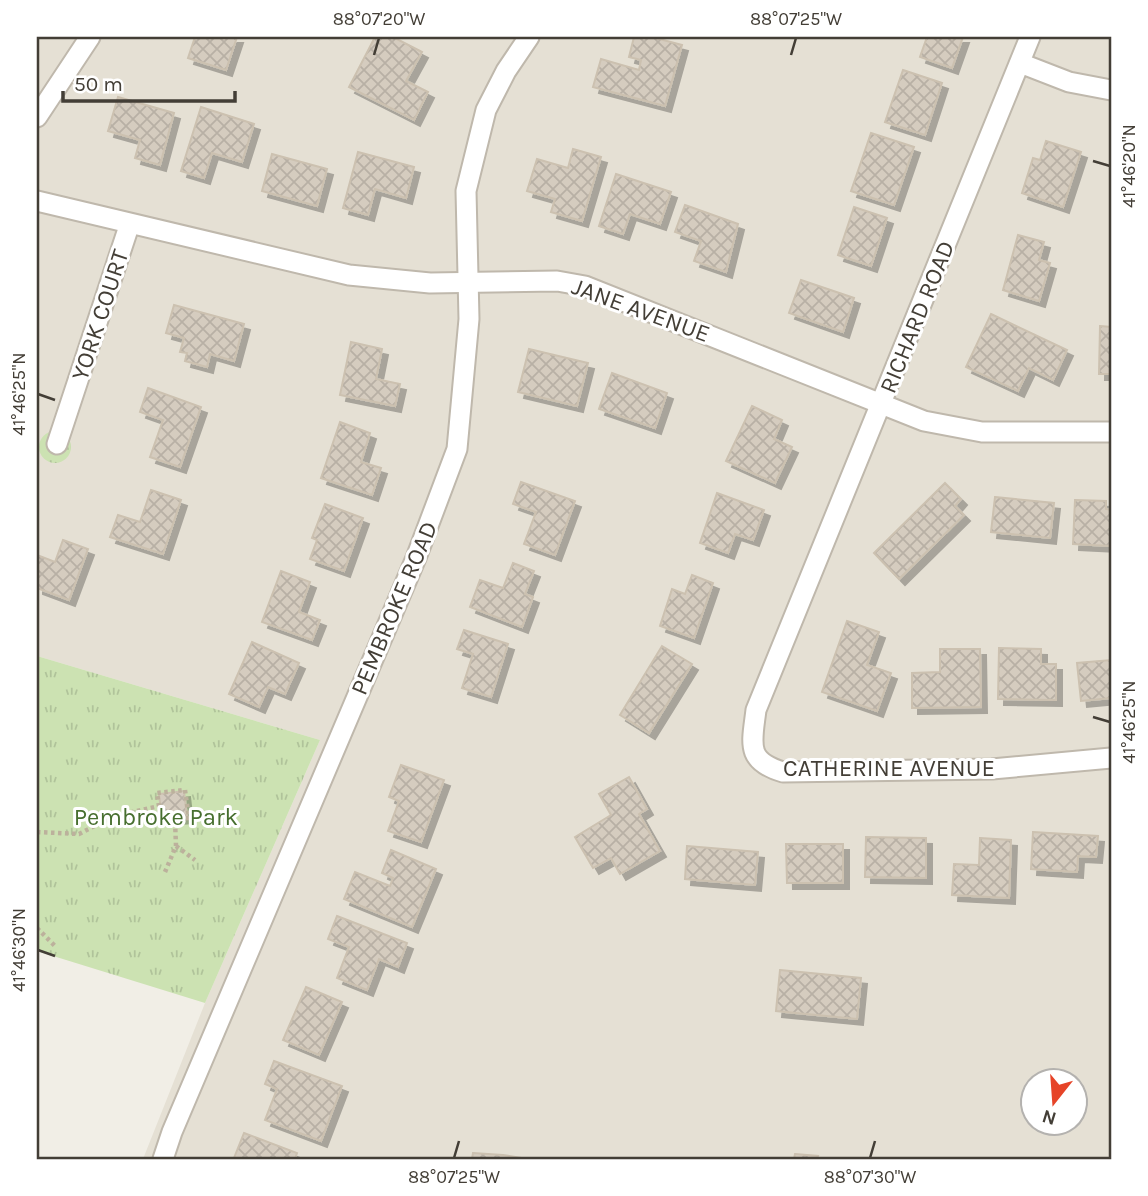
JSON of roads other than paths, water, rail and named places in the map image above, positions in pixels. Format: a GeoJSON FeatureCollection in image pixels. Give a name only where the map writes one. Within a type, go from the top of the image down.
{"type":"FeatureCollection","features":[{"type":"Feature","properties":{"kind":"street"},"geometry":{"type":"LineString","coordinates":[[37,117],[90,37]]}},
{"type":"Feature","properties":{"kind":"street","name":"PEMBROKE ROAD"},"geometry":{"type":"LineString","coordinates":[[163,1159],[172,1132],[441,496],[457,449],[469,319],[465,282],[466,191],[486,110],[506,71],[529,37]]}},
{"type":"Feature","properties":{"kind":"street","name":"RICHARD ROAD"},"geometry":{"type":"LineString","coordinates":[[803,597],[1030,37]]}},
{"type":"Feature","properties":{"kind":"street"},"geometry":{"type":"LineString","coordinates":[[1020,63],[1069,82],[1111,90]]}},
{"type":"Feature","properties":{"kind":"street","name":"JANE AVENUE"},"geometry":{"type":"LineString","coordinates":[[37,201],[129,226],[349,275],[430,283],[557,281],[585,286],[882,402],[924,421],[982,432],[1111,432]]}},
{"type":"Feature","properties":{"kind":"street","name":"YORK COURT"},"geometry":{"type":"LineString","coordinates":[[57,444],[129,226]]}},
{"type":"Feature","properties":{"kind":"street","name":"CATHERINE AVENUE"},"geometry":{"type":"LineString","coordinates":[[803,597],[756,710],[752,741],[755,757],[766,767],[783,772],[992,769],[1111,758]]}},
{"type":"Feature","properties":{"kind":"park label","name":"Pembroke Park"},"geometry":{"type":"Point","coordinates":[156,817]}}]}
